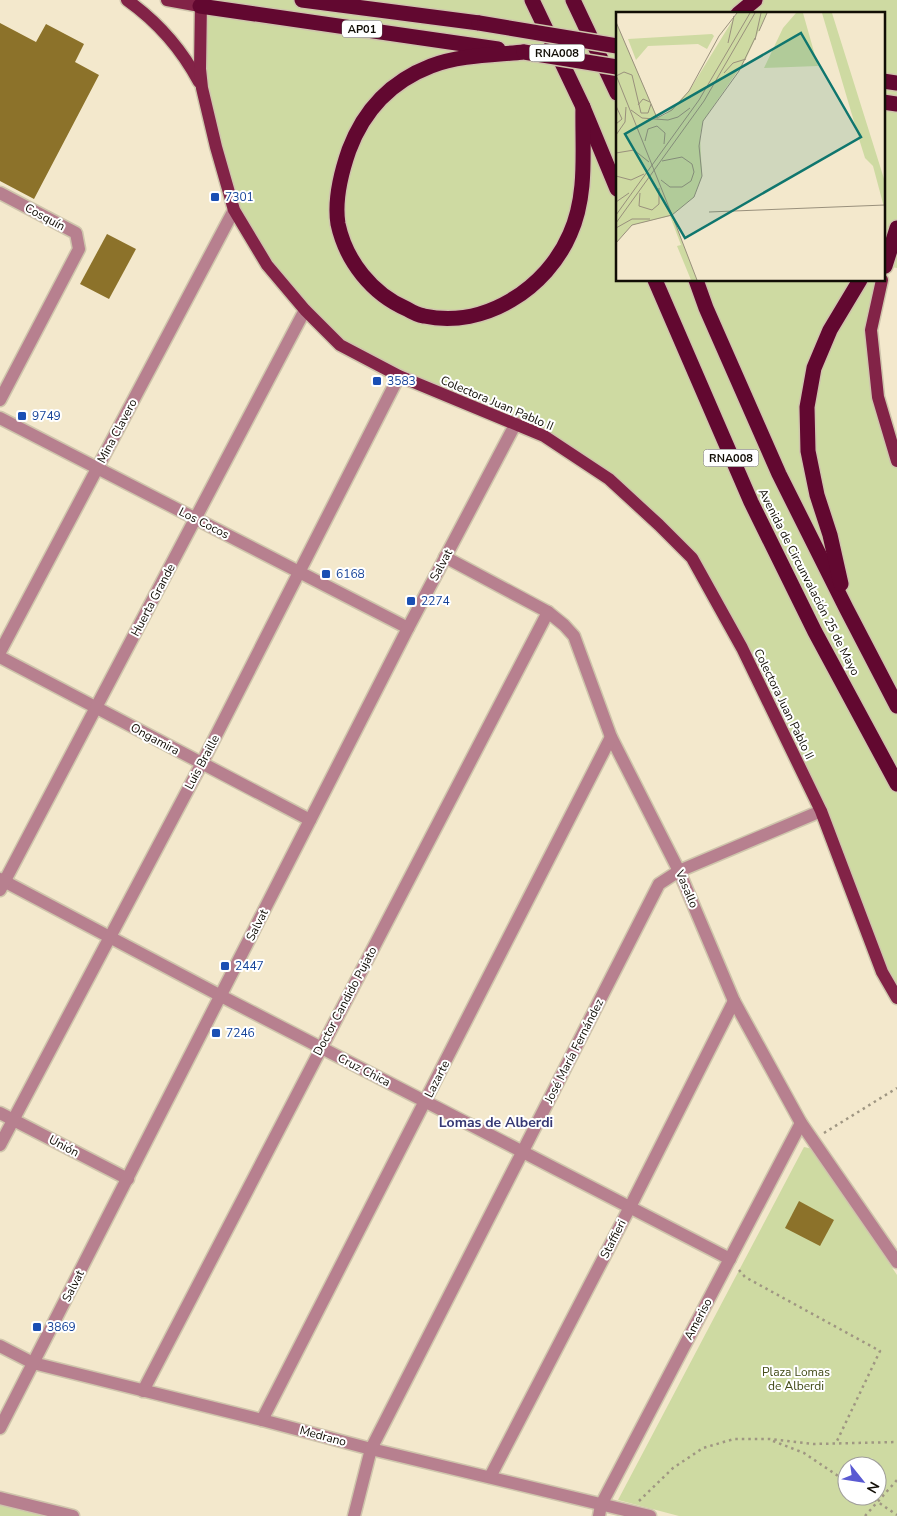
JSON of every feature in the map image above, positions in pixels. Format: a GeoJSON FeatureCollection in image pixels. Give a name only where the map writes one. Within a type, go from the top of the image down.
{"type":"FeatureCollection","features":[{"type":"Feature","properties":{"kind":"highway","name":"AP01"},"geometry":{"type":"LineString","coordinates":[[302,0],[479,23],[616,46]]}},
{"type":"Feature","properties":{"kind":"highway"},"geometry":{"type":"LineString","coordinates":[[380,0],[422,16]]}},
{"type":"Feature","properties":{"kind":"highway","name":"RNA008"},"geometry":{"type":"LineString","coordinates":[[532,0],[582,107],[616,187]]}},
{"type":"Feature","properties":{"kind":"highway","name":"RNA008"},"geometry":{"type":"LineString","coordinates":[[574,0],[616,91]]}},
{"type":"Feature","properties":{"kind":"highway"},"geometry":{"type":"LineString","coordinates":[[740,12],[755,0]]}},
{"type":"Feature","properties":{"kind":"highway","name":"AP01"},"geometry":{"type":"LineString","coordinates":[[200,3],[616,67]]}},
{"type":"Feature","properties":{"kind":"highway"},"geometry":{"type":"LineString","coordinates":[[524,52],[470,57],[432,65],[406,78],[383,95],[368,114],[352,143],[342,170],[337,197],[338,223],[347,251],[360,272],[377,290],[396,304],[423,316],[452,319],[479,314],[508,302],[536,283],[558,257],[571,232],[579,206],[584,181],[582,107]]}},
{"type":"Feature","properties":{"kind":"highway"},"geometry":{"type":"LineString","coordinates":[[884,81],[897,83]]}},
{"type":"Feature","properties":{"kind":"highway"},"geometry":{"type":"LineString","coordinates":[[884,102],[897,104]]}},
{"type":"Feature","properties":{"kind":"highway"},"geometry":{"type":"LineString","coordinates":[[884,240],[897,220]]}},
{"type":"Feature","properties":{"kind":"highway"},"geometry":{"type":"LineString","coordinates":[[887,272],[897,228]]}},
{"type":"Feature","properties":{"kind":"highway","name":"Avenida de Circunvalación 25 de Mayo"},"geometry":{"type":"LineString","coordinates":[[655,281],[751,502],[815,632],[897,784]]}},
{"type":"Feature","properties":{"kind":"highway","name":"Avenida de Circunvalación 25 de Mayo"},"geometry":{"type":"LineString","coordinates":[[696,281],[706,308],[779,474],[897,706]]}},
{"type":"Feature","properties":{"kind":"highway"},"geometry":{"type":"LineString","coordinates":[[846,608],[830,535],[817,494],[808,451],[807,406],[814,368],[830,330],[859,281]]}},
{"type":"Feature","properties":{"kind":"main road"},"geometry":{"type":"LineString","coordinates":[[127,0],[157,24],[175,43],[190,65],[202,88]]}},
{"type":"Feature","properties":{"kind":"main road"},"geometry":{"type":"LineString","coordinates":[[167,0],[200,3]]}},
{"type":"Feature","properties":{"kind":"main road","name":"Colectora Juan Pablo II"},"geometry":{"type":"LineString","coordinates":[[200,3],[200,69],[202,88],[216,147],[234,210],[267,265],[305,310],[340,345],[399,376],[544,436],[608,479],[692,558],[742,648],[821,811],[882,972],[897,998]]}},
{"type":"Feature","properties":{"kind":"main road"},"geometry":{"type":"LineString","coordinates":[[887,272],[871,330],[878,397],[897,461]]}},
{"type":"Feature","properties":{"kind":"street","name":"Cosquín"},"geometry":{"type":"LineString","coordinates":[[0,193],[76,233],[79,249],[0,400]]}},
{"type":"Feature","properties":{"kind":"street","name":"Mina Clavero"},"geometry":{"type":"LineString","coordinates":[[0,652],[234,210]]}},
{"type":"Feature","properties":{"kind":"street","name":"Huerta Grande"},"geometry":{"type":"LineString","coordinates":[[1,884],[96,708],[305,310]]}},
{"type":"Feature","properties":{"kind":"street","name":"Luis Braille"},"geometry":{"type":"LineString","coordinates":[[0,1145],[202,763],[399,376]]}},
{"type":"Feature","properties":{"kind":"street","name":"Los Cocos"},"geometry":{"type":"LineString","coordinates":[[0,418],[408,628]]}},
{"type":"Feature","properties":{"kind":"street","name":"Salvat"},"geometry":{"type":"LineString","coordinates":[[0,1428],[408,628],[516,423]]}},
{"type":"Feature","properties":{"kind":"street","name":"Vasallo"},"geometry":{"type":"LineString","coordinates":[[445,557],[548,612],[574,636],[611,737],[679,871],[734,1001],[801,1124],[897,1262]]}},
{"type":"Feature","properties":{"kind":"street","name":"Doctor Candido Pujato"},"geometry":{"type":"LineString","coordinates":[[143,1391],[548,612]]}},
{"type":"Feature","properties":{"kind":"street","name":"Ongamira"},"geometry":{"type":"LineString","coordinates":[[0,657],[310,820]]}},
{"type":"Feature","properties":{"kind":"street","name":"Lazarte"},"geometry":{"type":"LineString","coordinates":[[262,1420],[611,737]]}},
{"type":"Feature","properties":{"kind":"street","name":"José María Fernández"},"geometry":{"type":"LineString","coordinates":[[354,1516],[371,1449],[659,884],[679,871],[821,811]]}},
{"type":"Feature","properties":{"kind":"street","name":"Cruz Chica"},"geometry":{"type":"LineString","coordinates":[[1,884],[109,937],[730,1259]]}},
{"type":"Feature","properties":{"kind":"street","name":"Staffieri"},"geometry":{"type":"LineString","coordinates":[[490,1477],[734,1001]]}},
{"type":"Feature","properties":{"kind":"street","name":"Unión"},"geometry":{"type":"LineString","coordinates":[[0,1113],[128,1179]]}},
{"type":"Feature","properties":{"kind":"street","name":"Ameriso"},"geometry":{"type":"LineString","coordinates":[[600,1511],[801,1124]]}},
{"type":"Feature","properties":{"kind":"street","name":"Medrano"},"geometry":{"type":"LineString","coordinates":[[0,1346],[33,1363],[371,1449],[490,1477],[600,1511],[629,1511],[650,1516]]}},
{"type":"Feature","properties":{"kind":"street"},"geometry":{"type":"LineString","coordinates":[[0,1498],[73,1516]]}},
{"type":"Feature","properties":{"kind":"path"},"geometry":{"type":"LineString","coordinates":[[812,1140],[897,1088]]}},
{"type":"Feature","properties":{"kind":"path"},"geometry":{"type":"LineString","coordinates":[[730,1259],[745,1277],[880,1351],[836,1443]]}},
{"type":"Feature","properties":{"kind":"path"},"geometry":{"type":"LineString","coordinates":[[629,1511],[673,1468],[702,1448],[734,1439],[770,1439],[814,1444],[897,1442]]}},
{"type":"Feature","properties":{"kind":"path"},"geometry":{"type":"LineString","coordinates":[[770,1439],[804,1453],[837,1475]]}},
{"type":"Feature","properties":{"kind":"path"},"geometry":{"type":"LineString","coordinates":[[887,1491],[897,1480]]}},
{"type":"Feature","properties":{"kind":"path"},"geometry":{"type":"LineString","coordinates":[[865,1516],[874,1506]]}},
{"type":"Feature","properties":{"kind":"path"},"geometry":{"type":"LineString","coordinates":[[883,1506],[897,1515]]}},
{"type":"Feature","properties":{"kind":"green space"},"geometry":{"type":"Polygon","coordinates":[[[167,0],[897,0],[897,268],[885,266],[884,270],[884,12],[616,12],[616,281],[882,281],[871,330],[897,461],[897,998],[821,811],[692,558],[659,525],[544,436],[340,345],[305,310],[234,210],[202,88],[200,6],[167,0]]]}},
{"type":"Feature","properties":{"kind":"green space","name":"Plaza Lomas de Alberdi"},"geometry":{"type":"Polygon","coordinates":[[[804,1147],[813,1149],[897,1275],[897,1516],[679,1516],[618,1500],[804,1147]]]}},
{"type":"Feature","properties":{"kind":"green space"},"geometry":{"type":"Polygon","coordinates":[[[0,1498],[73,1516],[0,1516],[0,1498]]]}},
{"type":"Feature","properties":{"kind":"building"},"geometry":{"type":"Polygon","coordinates":[[[0,23],[36,42],[46,24],[84,44],[75,62],[99,75],[34,199],[0,181],[0,23]]]}},
{"type":"Feature","properties":{"kind":"building"},"geometry":{"type":"Polygon","coordinates":[[[107,234],[136,249],[109,299],[80,284],[107,234]]]}},
{"type":"Feature","properties":{"kind":"building"},"geometry":{"type":"Polygon","coordinates":[[[799,1201],[834,1220],[820,1246],[785,1228],[799,1201]]]}},
{"type":"Feature","properties":{"kind":"place","name":"7301"},"geometry":{"type":"Point","coordinates":[215,197]}},
{"type":"Feature","properties":{"kind":"place","name":"3583"},"geometry":{"type":"Point","coordinates":[377,381]}},
{"type":"Feature","properties":{"kind":"place","name":"9749"},"geometry":{"type":"Point","coordinates":[22,416]}},
{"type":"Feature","properties":{"kind":"place","name":"6168"},"geometry":{"type":"Point","coordinates":[326,574]}},
{"type":"Feature","properties":{"kind":"place","name":"2274"},"geometry":{"type":"Point","coordinates":[411,601]}},
{"type":"Feature","properties":{"kind":"place","name":"2447"},"geometry":{"type":"Point","coordinates":[225,966]}},
{"type":"Feature","properties":{"kind":"place","name":"7246"},"geometry":{"type":"Point","coordinates":[216,1033]}},
{"type":"Feature","properties":{"kind":"place","name":"3869"},"geometry":{"type":"Point","coordinates":[37,1327]}},
{"type":"Feature","properties":{"kind":"district","name":"Lomas de Alberdi"},"geometry":{"type":"Point","coordinates":[496,1122]}}]}
